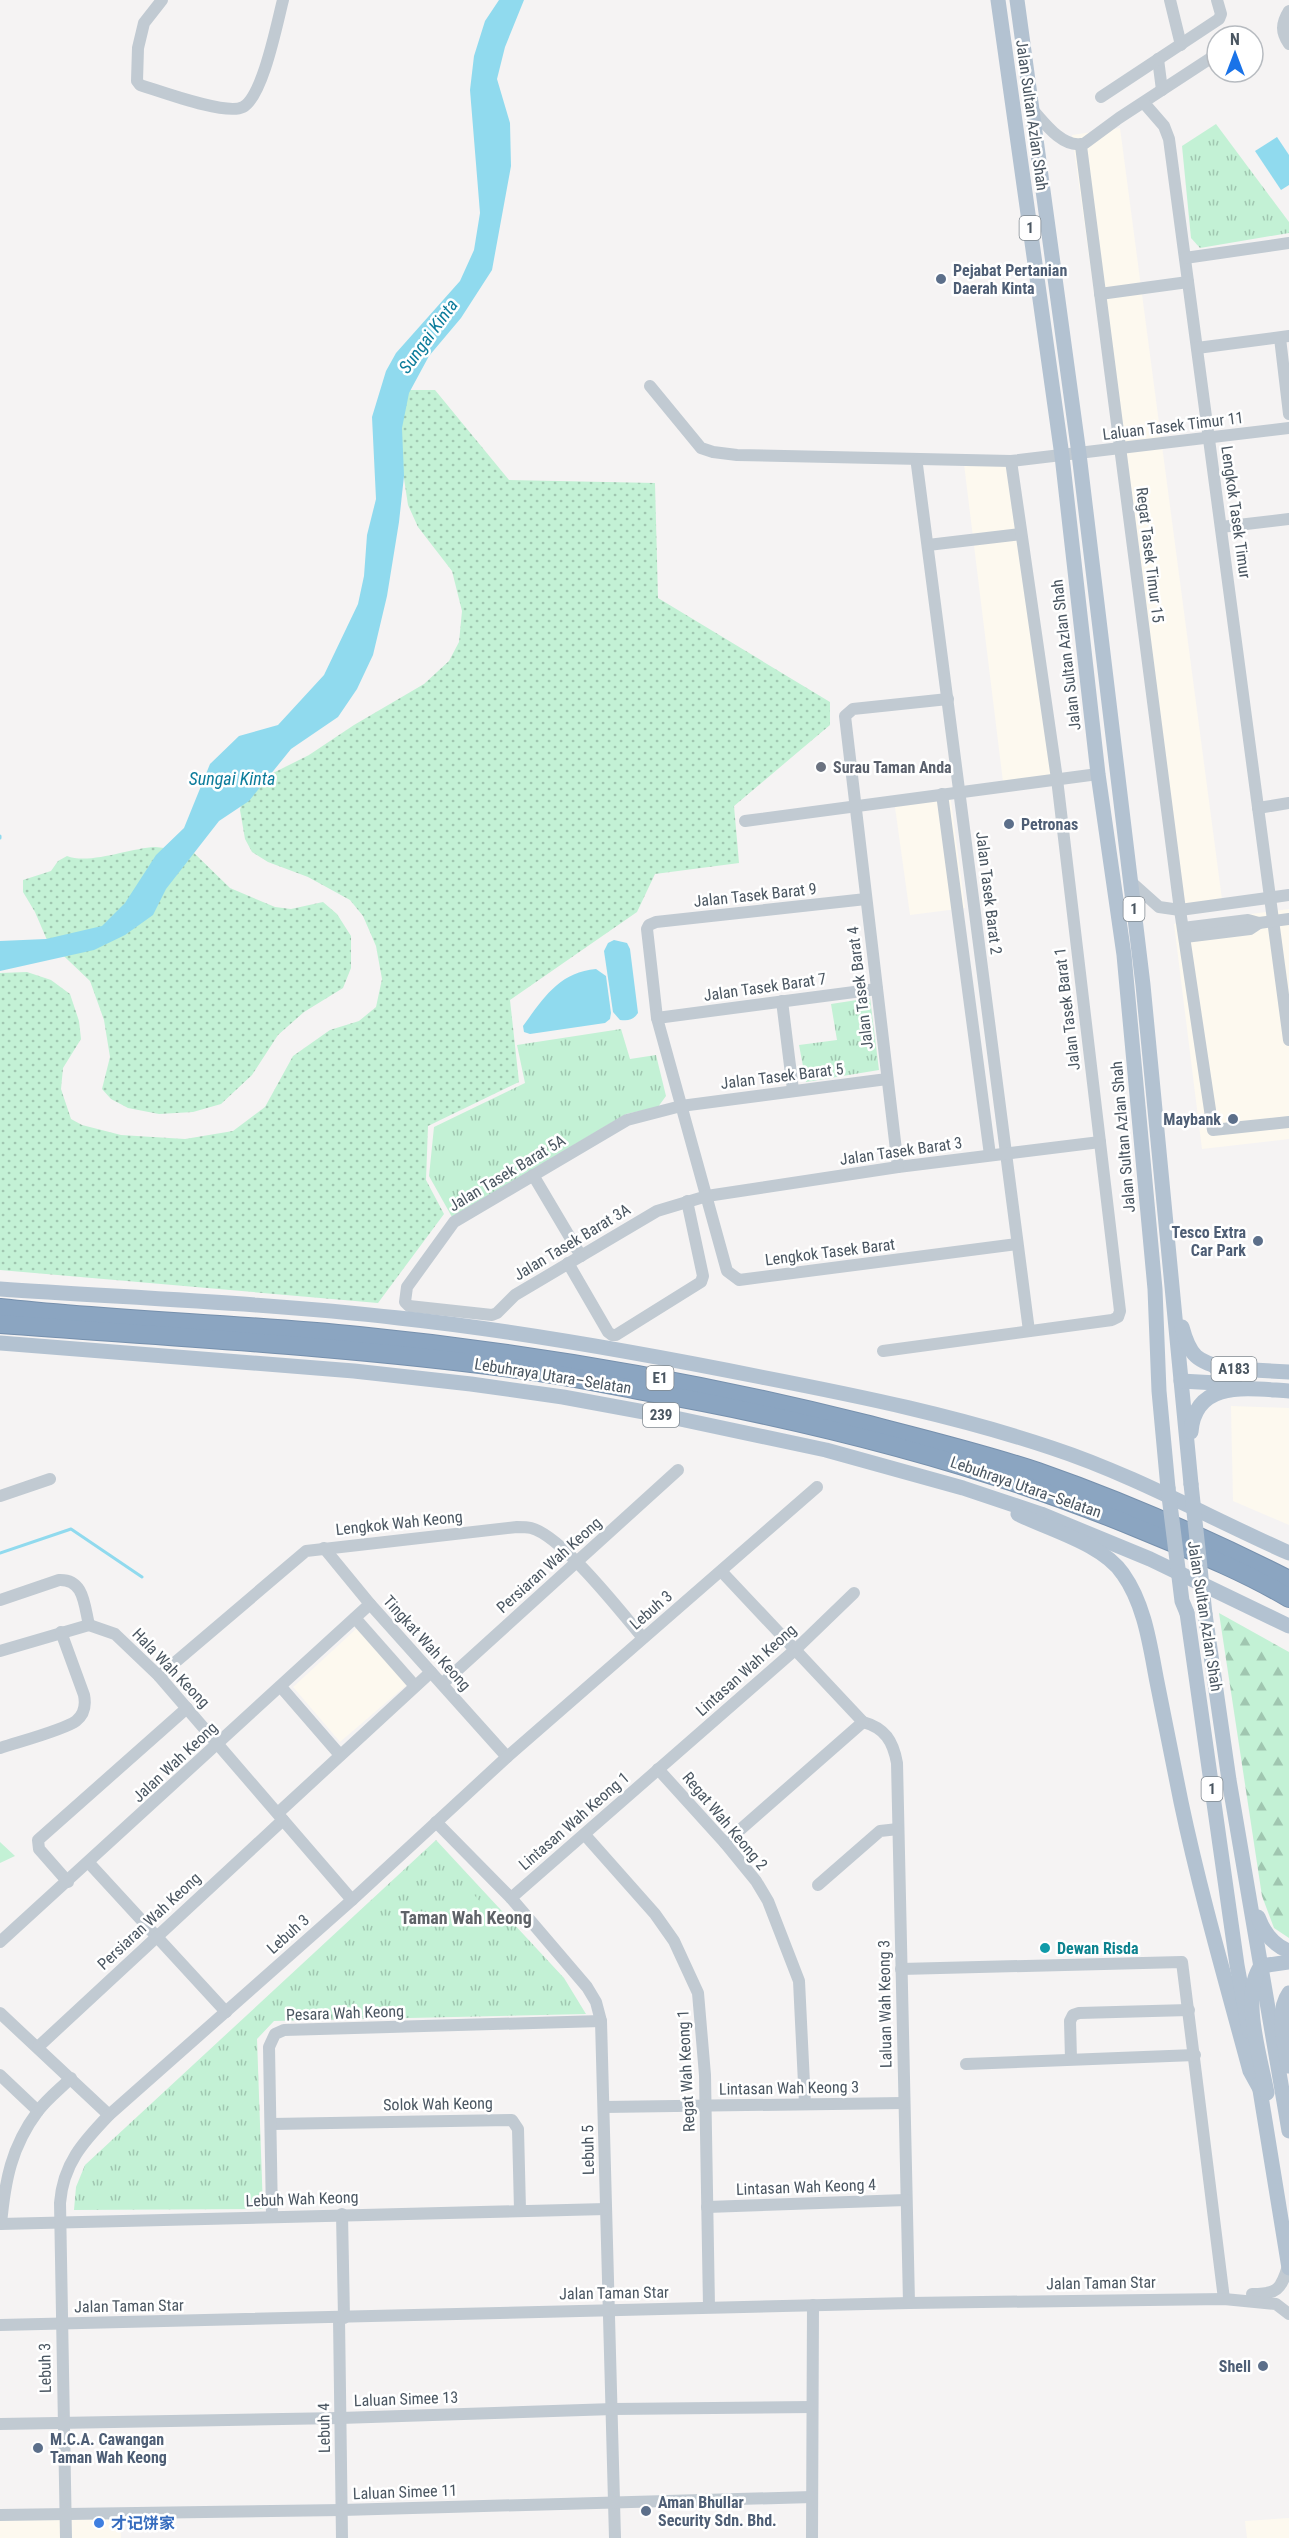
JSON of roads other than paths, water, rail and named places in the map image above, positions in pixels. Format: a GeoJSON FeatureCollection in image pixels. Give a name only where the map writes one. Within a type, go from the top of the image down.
{"type":"FeatureCollection","features":[{"type":"Feature","properties":{"kind":"highway","name":"Lebuhraya Utara–Selatan"},"geometry":{"type":"LineString","coordinates":[[0,1308],[368,1337],[506,1353],[698,1386],[807,1410],[946,1445],[1036,1472],[1111,1499],[1224,1547],[1289,1580]]}},
{"type":"Feature","properties":{"kind":"highway","name":"Lebuhraya Utara–Selatan"},"geometry":{"type":"LineString","coordinates":[[0,1324],[363,1351],[521,1369],[705,1402],[798,1422],[950,1460],[1027,1485],[1224,1564],[1289,1598]]}},
{"type":"Feature","properties":{"kind":"main road","name":"Jalan Sultan Azlan Shah"},"geometry":{"type":"LineString","coordinates":[[998,0],[1062,456],[1098,774],[1124,955],[1155,1289],[1159,1391],[1172,1488],[1182,1601],[1187,1612],[1241,1988],[1261,2091],[1289,2267]]}},
{"type":"Feature","properties":{"kind":"main road","name":"Jalan Sultan Azlan Shah"},"geometry":{"type":"LineString","coordinates":[[1017,0],[1079,454],[1143,985],[1178,1373],[1205,1614],[1229,1780],[1250,1894],[1260,1971],[1258,1993],[1289,2131]]}},
{"type":"Feature","properties":{"kind":"main road"},"geometry":{"type":"LineString","coordinates":[[1171,1283],[1190,1351],[1199,1360],[1226,1369]]}},
{"type":"Feature","properties":{"kind":"main road"},"geometry":{"type":"LineString","coordinates":[[0,1289],[298,1308],[399,1318],[558,1339],[837,1392],[992,1429],[1056,1449],[1134,1481],[1289,1553]]}},
{"type":"Feature","properties":{"kind":"main road"},"geometry":{"type":"LineString","coordinates":[[1157,1341],[1164,1364],[1178,1373],[1167,1392],[1172,1488]]}},
{"type":"Feature","properties":{"kind":"main road","name":"239"},"geometry":{"type":"LineString","coordinates":[[0,1342],[354,1371],[563,1397],[826,1450],[963,1488],[1063,1523],[1189,1577],[1289,1626]]}},
{"type":"Feature","properties":{"kind":"main road","name":"A183"},"geometry":{"type":"LineString","coordinates":[[1178,1373],[1226,1369],[1289,1372]]}},
{"type":"Feature","properties":{"kind":"main road","name":"A183"},"geometry":{"type":"LineString","coordinates":[[1178,1373],[1289,1389]]}},
{"type":"Feature","properties":{"kind":"main road"},"geometry":{"type":"LineString","coordinates":[[1189,1458],[1192,1420],[1198,1408],[1208,1397],[1234,1389],[1289,1389]]}},
{"type":"Feature","properties":{"kind":"main road"},"geometry":{"type":"LineString","coordinates":[[963,1488],[1093,1547],[1122,1572],[1134,1592],[1152,1654],[1182,1805],[1213,1931],[1250,2071],[1261,2091]]}},
{"type":"Feature","properties":{"kind":"main road"},"geometry":{"type":"LineString","coordinates":[[1250,1894],[1268,1937],[1278,1947],[1289,1951]]}},
{"type":"Feature","properties":{"kind":"main road"},"geometry":{"type":"LineString","coordinates":[[1234,1932],[1247,1963],[1260,1971],[1289,1973]]}},
{"type":"Feature","properties":{"kind":"main road"},"geometry":{"type":"LineString","coordinates":[[1260,1971],[1289,1962]]}},
{"type":"Feature","properties":{"kind":"main road"},"geometry":{"type":"LineString","coordinates":[[1258,1993],[1250,2000],[1289,2225]]}},
{"type":"Feature","properties":{"kind":"main road"},"geometry":{"type":"LineString","coordinates":[[1289,1993],[1282,2007],[1289,2073]]}},
{"type":"Feature","properties":{"kind":"street"},"geometry":{"type":"LineString","coordinates":[[162,0],[144,23],[138,48],[137,81],[140,85],[187,100],[228,109],[241,108],[251,101],[266,68],[283,0]]}},
{"type":"Feature","properties":{"kind":"street"},"geometry":{"type":"LineString","coordinates":[[1170,0],[1181,45]]}},
{"type":"Feature","properties":{"kind":"street"},"geometry":{"type":"LineString","coordinates":[[1101,97],[1220,17],[1217,0]]}},
{"type":"Feature","properties":{"kind":"street"},"geometry":{"type":"LineString","coordinates":[[1289,11],[1282,24],[1284,37],[1289,44]]}},
{"type":"Feature","properties":{"kind":"street"},"geometry":{"type":"LineString","coordinates":[[1158,60],[1162,90]]}},
{"type":"Feature","properties":{"kind":"street"},"geometry":{"type":"LineString","coordinates":[[1031,108],[1061,138],[1072,144],[1081,144],[1205,62]]}},
{"type":"Feature","properties":{"kind":"street","name":"Lengkok Tasek Timur"},"geometry":{"type":"LineString","coordinates":[[1144,103],[1164,126],[1170,139],[1289,1040]]}},
{"type":"Feature","properties":{"kind":"street","name":"Regat Tasek Timur 15"},"geometry":{"type":"LineString","coordinates":[[1081,144],[1180,910],[1213,1130],[1289,1122]]}},
{"type":"Feature","properties":{"kind":"street"},"geometry":{"type":"LineString","coordinates":[[1185,258],[1289,243]]}},
{"type":"Feature","properties":{"kind":"street"},"geometry":{"type":"LineString","coordinates":[[1100,294],[1188,282]]}},
{"type":"Feature","properties":{"kind":"street"},"geometry":{"type":"LineString","coordinates":[[1197,348],[1284,337],[1289,414]]}},
{"type":"Feature","properties":{"kind":"street","name":"Laluan Tasek Timur 11"},"geometry":{"type":"LineString","coordinates":[[650,386],[695,442],[701,448],[713,452],[816,458],[1011,461],[1289,428]]}},
{"type":"Feature","properties":{"kind":"street","name":"Jalan Tasek Barat 2"},"geometry":{"type":"LineString","coordinates":[[918,460],[1029,1331]]}},
{"type":"Feature","properties":{"kind":"street","name":"Jalan Tasek Barat 1"},"geometry":{"type":"LineString","coordinates":[[883,1351],[1112,1320],[1118,1317],[1120,1311],[1056,779],[1011,461]]}},
{"type":"Feature","properties":{"kind":"street"},"geometry":{"type":"LineString","coordinates":[[1221,527],[1289,519]]}},
{"type":"Feature","properties":{"kind":"street"},"geometry":{"type":"LineString","coordinates":[[928,545],[1021,534]]}},
{"type":"Feature","properties":{"kind":"street","name":"Jalan Tasek Barat 4"},"geometry":{"type":"LineString","coordinates":[[898,1167],[845,716],[853,709],[948,699]]}},
{"type":"Feature","properties":{"kind":"street"},"geometry":{"type":"LineString","coordinates":[[745,820],[1098,774]]}},
{"type":"Feature","properties":{"kind":"street"},"geometry":{"type":"LineString","coordinates":[[942,794],[990,1155]]}},
{"type":"Feature","properties":{"kind":"street"},"geometry":{"type":"LineString","coordinates":[[1258,808],[1289,803]]}},
{"type":"Feature","properties":{"kind":"street"},"geometry":{"type":"LineString","coordinates":[[1131,882],[1159,907],[1180,910],[1289,895]]}},
{"type":"Feature","properties":{"kind":"street","name":"Jalan Tasek Barat 9"},"geometry":{"type":"LineString","coordinates":[[649,925],[656,922],[866,899]]}},
{"type":"Feature","properties":{"kind":"street"},"geometry":{"type":"LineString","coordinates":[[1184,932],[1250,929],[1258,923],[1289,919]]}},
{"type":"Feature","properties":{"kind":"street","name":"Lengkok Tasek Barat"},"geometry":{"type":"LineString","coordinates":[[649,925],[646,934],[657,1018],[727,1271],[739,1280],[1017,1244]]}},
{"type":"Feature","properties":{"kind":"street","name":"Jalan Tasek Barat 7"},"geometry":{"type":"LineString","coordinates":[[657,1018],[877,989]]}},
{"type":"Feature","properties":{"kind":"street"},"geometry":{"type":"LineString","coordinates":[[782,1001],[793,1090]]}},
{"type":"Feature","properties":{"kind":"street","name":"Jalan Tasek Barat 5"},"geometry":{"type":"LineString","coordinates":[[681,1106],[887,1079]]}},
{"type":"Feature","properties":{"kind":"street","name":"Jalan Tasek Barat 5A"},"geometry":{"type":"LineString","coordinates":[[458,1312],[409,1306],[405,1302],[405,1290],[454,1222],[627,1120],[681,1106]]}},
{"type":"Feature","properties":{"kind":"street","name":"Jalan Tasek Barat 3"},"geometry":{"type":"LineString","coordinates":[[707,1196],[898,1167],[1100,1142]]}},
{"type":"Feature","properties":{"kind":"street"},"geometry":{"type":"LineString","coordinates":[[534,1175],[581,1256]]}},
{"type":"Feature","properties":{"kind":"street","name":"Jalan Tasek Barat 3A"},"geometry":{"type":"LineString","coordinates":[[458,1312],[492,1315],[497,1313],[515,1295],[657,1211],[707,1196]]}},
{"type":"Feature","properties":{"kind":"street"},"geometry":{"type":"LineString","coordinates":[[568,1263],[608,1332],[616,1335],[701,1282],[703,1276],[687,1201]]}},
{"type":"Feature","properties":{"kind":"street","name":"Persiaran Wah Keong"},"geometry":{"type":"LineString","coordinates":[[442,1684],[678,1470]]}},
{"type":"Feature","properties":{"kind":"street"},"geometry":{"type":"LineString","coordinates":[[0,1496],[50,1479]]}},
{"type":"Feature","properties":{"kind":"street","name":"Lebuh 3"},"geometry":{"type":"LineString","coordinates":[[66,2538],[60,2222],[62,2187],[75,2153],[110,2115],[507,1757],[817,1487]]}},
{"type":"Feature","properties":{"kind":"street","name":"Lengkok Wah Keong"},"geometry":{"type":"LineString","coordinates":[[159,1676],[301,1553],[324,1548],[517,1527],[531,1528],[543,1533],[576,1562],[643,1638]]}},
{"type":"Feature","properties":{"kind":"street","name":"Tingkat Wah Keong"},"geometry":{"type":"LineString","coordinates":[[324,1548],[370,1604],[507,1757]]}},
{"type":"Feature","properties":{"kind":"street","name":"Laluan Wah Keong 3"},"geometry":{"type":"LineString","coordinates":[[721,1571],[863,1722],[882,1730],[895,1752],[909,2302]]}},
{"type":"Feature","properties":{"kind":"street"},"geometry":{"type":"LineString","coordinates":[[0,1600],[59,1580],[68,1580],[75,1583],[81,1594],[89,1624],[0,1651]]}},
{"type":"Feature","properties":{"kind":"street","name":"Lintasan Wah Keong"},"geometry":{"type":"LineString","coordinates":[[658,1769],[796,1649],[854,1593]]}},
{"type":"Feature","properties":{"kind":"street","name":"Jalan Wah Keong"},"geometry":{"type":"LineString","coordinates":[[0,1942],[90,1863],[370,1604]]}},
{"type":"Feature","properties":{"kind":"street"},"geometry":{"type":"LineString","coordinates":[[355,1618],[415,1686]]}},
{"type":"Feature","properties":{"kind":"street","name":"Hala Wah Keong"},"geometry":{"type":"LineString","coordinates":[[89,1624],[115,1634],[159,1676],[352,1899]]}},
{"type":"Feature","properties":{"kind":"street"},"geometry":{"type":"LineString","coordinates":[[0,1748],[70,1724],[82,1715],[85,1709],[84,1695],[61,1632]]}},
{"type":"Feature","properties":{"kind":"street","name":"Persiaran Wah Keong"},"geometry":{"type":"LineString","coordinates":[[38,2048],[281,1816],[340,1755],[431,1672]]}},
{"type":"Feature","properties":{"kind":"street"},"geometry":{"type":"LineString","coordinates":[[281,1687],[340,1755]]}},
{"type":"Feature","properties":{"kind":"street"},"geometry":{"type":"LineString","coordinates":[[68,1882],[39,1849],[38,1839],[188,1708]]}},
{"type":"Feature","properties":{"kind":"street"},"geometry":{"type":"LineString","coordinates":[[725,1843],[863,1722]]}},
{"type":"Feature","properties":{"kind":"street","name":"Lintasan Wah Keong 1"},"geometry":{"type":"LineString","coordinates":[[511,1898],[658,1769]]}},
{"type":"Feature","properties":{"kind":"street","name":"Regat Wah Keong 2"},"geometry":{"type":"LineString","coordinates":[[658,1769],[725,1843],[756,1881],[768,1901],[799,1981],[805,2104]]}},
{"type":"Feature","properties":{"kind":"street","name":"Lebuh 5"},"geometry":{"type":"LineString","coordinates":[[436,1822],[511,1898],[587,1988],[596,2002],[601,2021],[615,2538]]}},
{"type":"Feature","properties":{"kind":"street"},"geometry":{"type":"LineString","coordinates":[[818,1885],[880,1831],[898,1829]]}},
{"type":"Feature","properties":{"kind":"street","name":"Regat Wah Keong 1"},"geometry":{"type":"LineString","coordinates":[[585,1835],[655,1914],[674,1941],[698,1993],[703,2033],[706,2106],[710,2307]]}},
{"type":"Feature","properties":{"kind":"street"},"geometry":{"type":"LineString","coordinates":[[90,1863],[226,2012]]}},
{"type":"Feature","properties":{"kind":"street"},"geometry":{"type":"LineString","coordinates":[[901,1969],[1182,1962],[1227,2299]]}},
{"type":"Feature","properties":{"kind":"street"},"geometry":{"type":"LineString","coordinates":[[1071,2060],[1070,2021],[1073,2015],[1189,2010]]}},
{"type":"Feature","properties":{"kind":"street"},"geometry":{"type":"LineString","coordinates":[[0,2013],[110,2115]]}},
{"type":"Feature","properties":{"kind":"street","name":"Pesara Wah Keong"},"geometry":{"type":"LineString","coordinates":[[272,2216],[269,2047],[271,2037],[279,2031],[601,2021]]}},
{"type":"Feature","properties":{"kind":"street"},"geometry":{"type":"LineString","coordinates":[[966,2064],[1195,2055]]}},
{"type":"Feature","properties":{"kind":"street"},"geometry":{"type":"LineString","coordinates":[[0,2075],[38,2110]]}},
{"type":"Feature","properties":{"kind":"street"},"geometry":{"type":"LineString","coordinates":[[0,2224],[2,2180],[15,2151],[38,2110],[71,2078]]}},
{"type":"Feature","properties":{"kind":"street","name":"Lintasan Wah Keong 3"},"geometry":{"type":"LineString","coordinates":[[604,2107],[903,2103]]}},
{"type":"Feature","properties":{"kind":"street","name":"Solok Wah Keong"},"geometry":{"type":"LineString","coordinates":[[271,2124],[512,2120],[519,2129],[520,2210]]}},
{"type":"Feature","properties":{"kind":"street","name":"Lintasan Wah Keong 4"},"geometry":{"type":"LineString","coordinates":[[707,2207],[906,2200]]}},
{"type":"Feature","properties":{"kind":"street","name":"Lebuh Wah Keong"},"geometry":{"type":"LineString","coordinates":[[0,2224],[606,2209]]}},
{"type":"Feature","properties":{"kind":"street","name":"Lebuh 4"},"geometry":{"type":"LineString","coordinates":[[342,2214],[340,2418],[342,2538]]}},
{"type":"Feature","properties":{"kind":"street","name":"Jalan Taman Star"},"geometry":{"type":"LineString","coordinates":[[0,2325],[909,2302],[1227,2299],[1274,2292],[1282,2283],[1289,2267]]}},
{"type":"Feature","properties":{"kind":"street","name":"Jalan Taman Star"},"geometry":{"type":"LineString","coordinates":[[1227,2299],[1276,2304],[1289,2314]]}},
{"type":"Feature","properties":{"kind":"street"},"geometry":{"type":"LineString","coordinates":[[812,2538],[813,2305]]}},
{"type":"Feature","properties":{"kind":"street","name":"Laluan Simee 13"},"geometry":{"type":"LineString","coordinates":[[0,2424],[340,2418],[613,2409],[812,2407]]}},
{"type":"Feature","properties":{"kind":"street","name":"Laluan Simee 11"},"geometry":{"type":"LineString","coordinates":[[0,2515],[342,2510],[812,2497]]}},
{"type":"Feature","properties":{"kind":"water","name":"Sungai Kinta"},"geometry":{"type":"Polygon","coordinates":[[[499,0],[524,0],[505,47],[497,79],[510,123],[511,166],[492,270],[461,318],[429,356],[409,393],[402,428],[404,476],[387,596],[373,655],[357,689],[338,717],[291,749],[249,801],[219,821],[166,889],[153,915],[125,935],[94,950],[0,971],[0,941],[46,939],[102,926],[125,903],[156,855],[184,828],[210,764],[239,736],[278,725],[324,675],[358,604],[364,576],[367,535],[376,499],[372,417],[386,371],[396,353],[460,281],[474,250],[480,213],[470,90],[474,56],[485,21],[499,0]]]}},
{"type":"Feature","properties":{"kind":"water"},"geometry":{"type":"Polygon","coordinates":[[[1277,137],[1289,155],[1289,185],[1281,190],[1255,151],[1277,137]]]}},
{"type":"Feature","properties":{"kind":"water"},"geometry":{"type":"Polygon","coordinates":[[[614,940],[627,943],[630,949],[638,1013],[628,1020],[620,1020],[613,1012],[604,951],[608,943],[614,940]]]}},
{"type":"Feature","properties":{"kind":"water"},"geometry":{"type":"Polygon","coordinates":[[[596,969],[606,976],[610,1019],[605,1023],[530,1034],[524,1032],[523,1026],[553,988],[572,975],[596,969]]]}},
{"type":"Feature","properties":{"kind":"waterway"},"geometry":{"type":"LineString","coordinates":[[0,1553],[71,1529],[142,1577]]}},
{"type":"Feature","properties":{"kind":"place","name":"Pejabat Pertanian Daerah Kinta"},"geometry":{"type":"Point","coordinates":[941,279]}},
{"type":"Feature","properties":{"kind":"place","name":"Surau Taman Anda"},"geometry":{"type":"Point","coordinates":[821,767]}},
{"type":"Feature","properties":{"kind":"place","name":"Petronas"},"geometry":{"type":"Point","coordinates":[1009,824]}},
{"type":"Feature","properties":{"kind":"place","name":"Maybank"},"geometry":{"type":"Point","coordinates":[1233,1119]}},
{"type":"Feature","properties":{"kind":"place","name":"Tesco Extra Car Park"},"geometry":{"type":"Point","coordinates":[1258,1241]}},
{"type":"Feature","properties":{"kind":"place","name":"Dewan Risda"},"geometry":{"type":"Point","coordinates":[1045,1948]}},
{"type":"Feature","properties":{"kind":"place","name":"Shell"},"geometry":{"type":"Point","coordinates":[1263,2366]}},
{"type":"Feature","properties":{"kind":"place","name":"M.C.A. Cawangan Taman Wah Keong"},"geometry":{"type":"Point","coordinates":[38,2448]}},
{"type":"Feature","properties":{"kind":"place","name":"Aman Bhullar Security Sdn. Bhd."},"geometry":{"type":"Point","coordinates":[646,2511]}},
{"type":"Feature","properties":{"kind":"place","name":"才记饼家"},"geometry":{"type":"Point","coordinates":[99,2523]}},
{"type":"Feature","properties":{"kind":"district","name":"Taman Wah Keong"},"geometry":{"type":"Point","coordinates":[466,1917]}}]}
